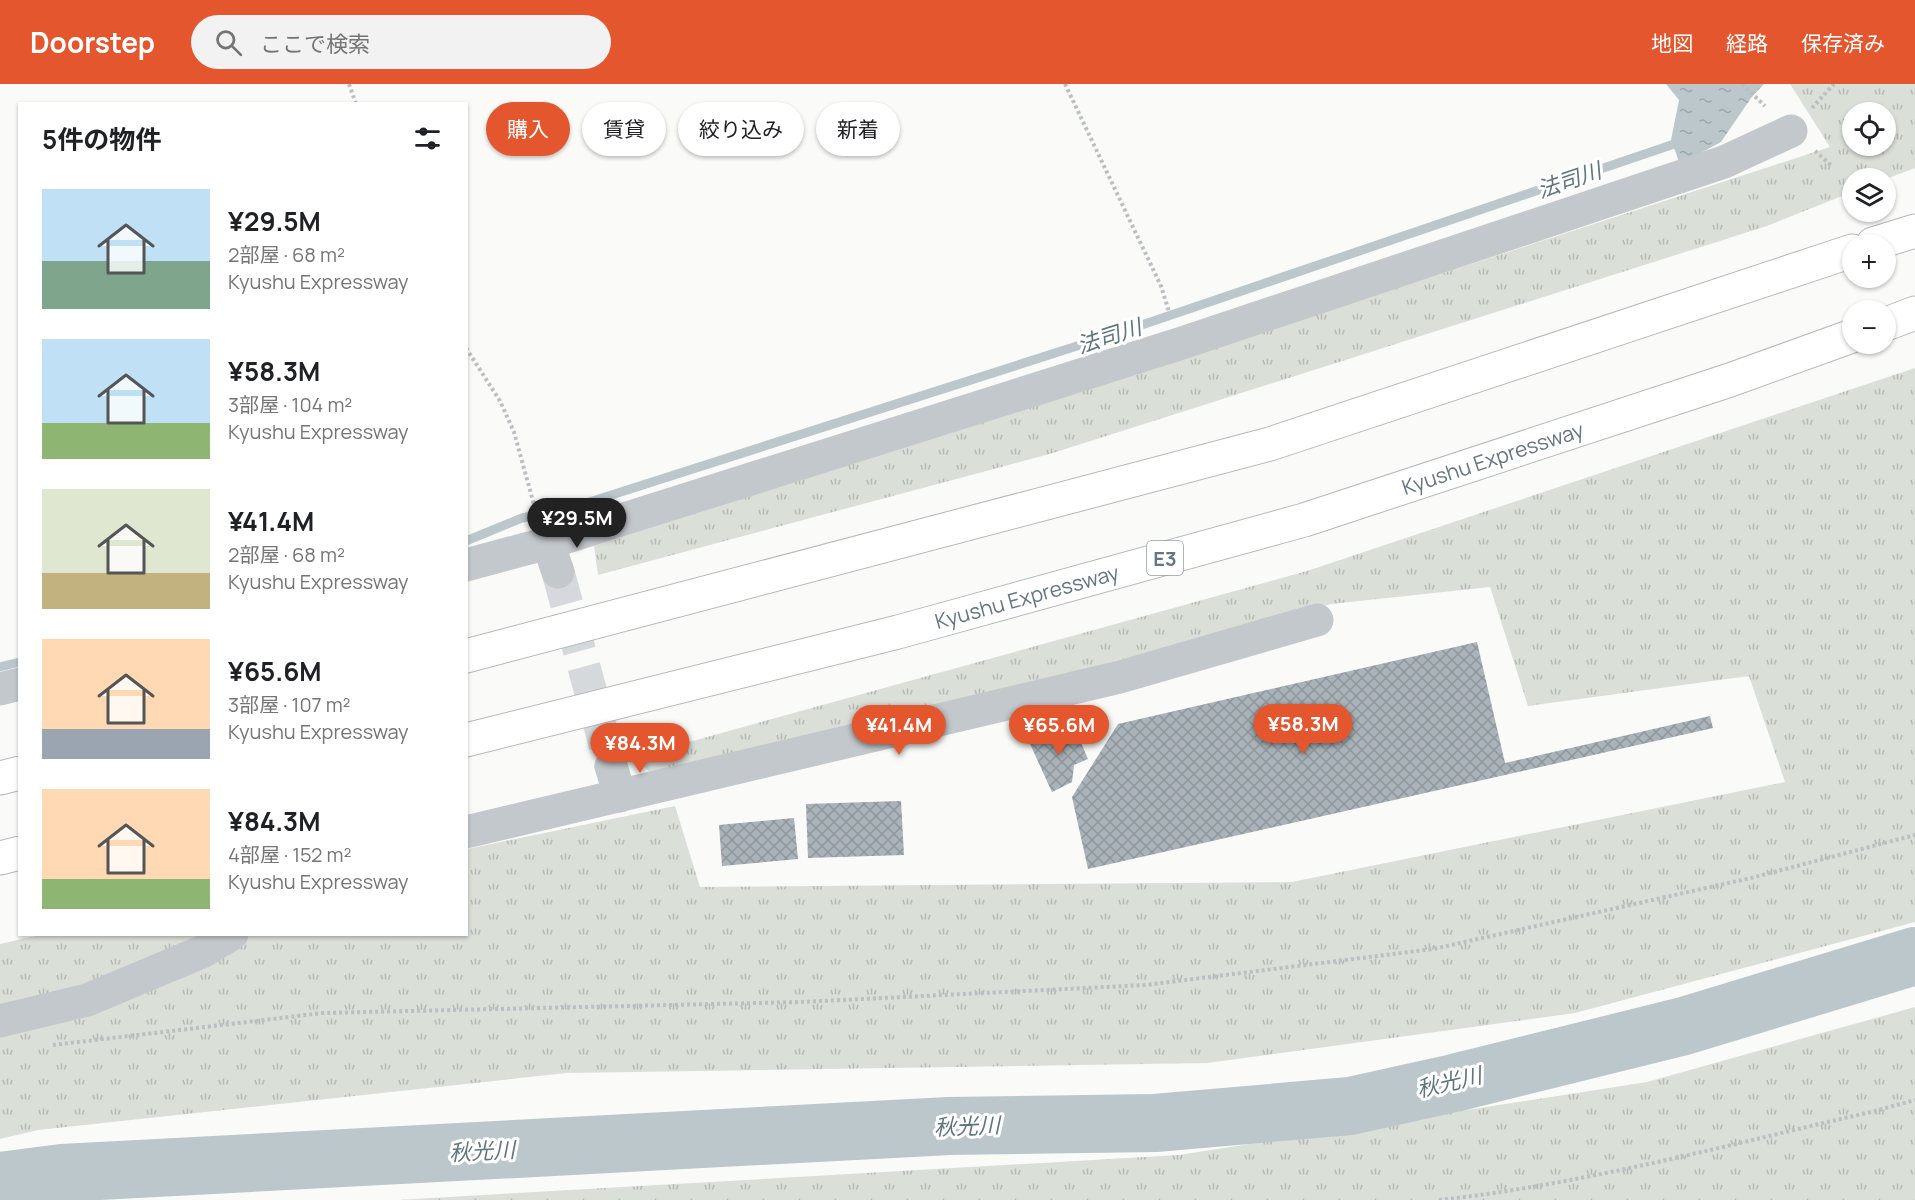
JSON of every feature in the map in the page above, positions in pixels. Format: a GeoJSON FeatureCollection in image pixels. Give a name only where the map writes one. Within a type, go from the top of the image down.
{"type":"FeatureCollection","features":[{"type":"Feature","properties":{"kind":"highway"},"geometry":{"type":"LineString","coordinates":[[1896,237],[1915,231]]}},
{"type":"Feature","properties":{"kind":"highway"},"geometry":{"type":"LineString","coordinates":[[468,655],[1270,444],[1842,254]]}},
{"type":"Feature","properties":{"kind":"highway"},"geometry":{"type":"LineString","coordinates":[[1896,320],[1915,313]]}},
{"type":"Feature","properties":{"kind":"highway","name":"Kyushu Expressway"},"geometry":{"type":"LineString","coordinates":[[468,740],[898,632],[1304,520],[1730,380],[1842,340]]}},
{"type":"Feature","properties":{"kind":"highway"},"geometry":{"type":"LineString","coordinates":[[0,778],[18,774]]}},
{"type":"Feature","properties":{"kind":"highway"},"geometry":{"type":"LineString","coordinates":[[0,858],[18,854]]}},
{"type":"Feature","properties":{"kind":"street"},"geometry":{"type":"LineString","coordinates":[[468,565],[553,558],[1724,162],[1791,131]]}},
{"type":"Feature","properties":{"kind":"street"},"geometry":{"type":"LineString","coordinates":[[468,831],[615,781],[1120,677],[1317,620]]}},
{"type":"Feature","properties":{"kind":"street"},"geometry":{"type":"LineString","coordinates":[[0,689],[18,684]]}},
{"type":"Feature","properties":{"kind":"street"},"geometry":{"type":"LineString","coordinates":[[0,1021],[87,1000],[204,951],[229,936]]}},
{"type":"Feature","properties":{"kind":"path"},"geometry":{"type":"LineString","coordinates":[[349,84],[355,102]]}},
{"type":"Feature","properties":{"kind":"path"},"geometry":{"type":"LineString","coordinates":[[1065,84],[1163,294]]}},
{"type":"Feature","properties":{"kind":"path"},"geometry":{"type":"LineString","coordinates":[[1742,84],[1758,100]]}},
{"type":"Feature","properties":{"kind":"path"},"geometry":{"type":"LineString","coordinates":[[468,351],[500,401],[514,432],[530,489]]}},
{"type":"Feature","properties":{"kind":"path"},"geometry":{"type":"LineString","coordinates":[[46,1046],[323,1013],[801,1002],[1146,985],[1433,948],[1751,878],[1915,835]]}},
{"type":"Feature","properties":{"kind":"path"},"geometry":{"type":"LineString","coordinates":[[1439,1200],[1470,1197],[1580,1178],[1915,1100]]}},
{"type":"Feature","properties":{"kind":"green space"},"geometry":{"type":"Polygon","coordinates":[[[1790,84],[1915,84],[1915,168],[1896,175],[1896,168],[1842,168],[1842,196],[1767,226],[1053,453],[598,575],[594,546],[1183,358],[1830,147],[1790,84]]]}},
{"type":"Feature","properties":{"kind":"green space"},"geometry":{"type":"Polygon","coordinates":[[[1915,368],[1915,922],[1575,1013],[1207,1063],[567,1073],[38,1130],[0,1139],[0,944],[35,936],[468,936],[468,849],[675,806],[700,887],[1292,882],[1785,782],[1749,676],[1528,706],[1490,587],[1331,604],[659,782],[635,757],[1307,571],[1915,368]]]}},
{"type":"Feature","properties":{"kind":"green space"},"geometry":{"type":"Polygon","coordinates":[[[1915,1007],[1915,1200],[397,1200],[1179,1155],[1647,1082],[1915,1007]]]}},
{"type":"Feature","properties":{"kind":"water"},"geometry":{"type":"Polygon","coordinates":[[[1666,84],[1764,84],[1751,98],[1721,142],[1680,164],[1671,140],[1679,100],[1666,84]]]}},
{"type":"Feature","properties":{"kind":"building"},"geometry":{"type":"Polygon","coordinates":[[[1477,642],[1505,763],[1710,716],[1713,728],[1088,869],[1072,797],[1118,724],[1477,642]]]}},
{"type":"Feature","properties":{"kind":"building"},"geometry":{"type":"Polygon","coordinates":[[[1073,724],[1088,759],[1074,765],[1072,782],[1052,792],[1030,744],[1073,724]]]}},
{"type":"Feature","properties":{"kind":"building"},"geometry":{"type":"Polygon","coordinates":[[[901,801],[904,855],[808,858],[806,804],[901,801]]]}},
{"type":"Feature","properties":{"kind":"building"},"geometry":{"type":"Polygon","coordinates":[[[794,818],[798,859],[722,866],[719,825],[794,818]]]}},
{"type":"Feature","properties":{"kind":"waterway","name":"法司川"},"geometry":{"type":"LineString","coordinates":[[468,540],[522,518],[577,506],[1124,331],[1683,141]]}},
{"type":"Feature","properties":{"kind":"waterway","name":"法司川"},"geometry":{"type":"LineString","coordinates":[[0,667],[18,662]]}},
{"type":"Feature","properties":{"kind":"waterway","name":"秋光川"},"geometry":{"type":"LineString","coordinates":[[0,1181],[62,1173],[949,1126],[1155,1123],[1350,1106],[1454,1083],[1684,1026],[1915,956]]}},
{"type":"Feature","properties":{"kind":"tunnel"},"geometry":{"type":"LineString","coordinates":[[558,572],[611,766]]}}]}
